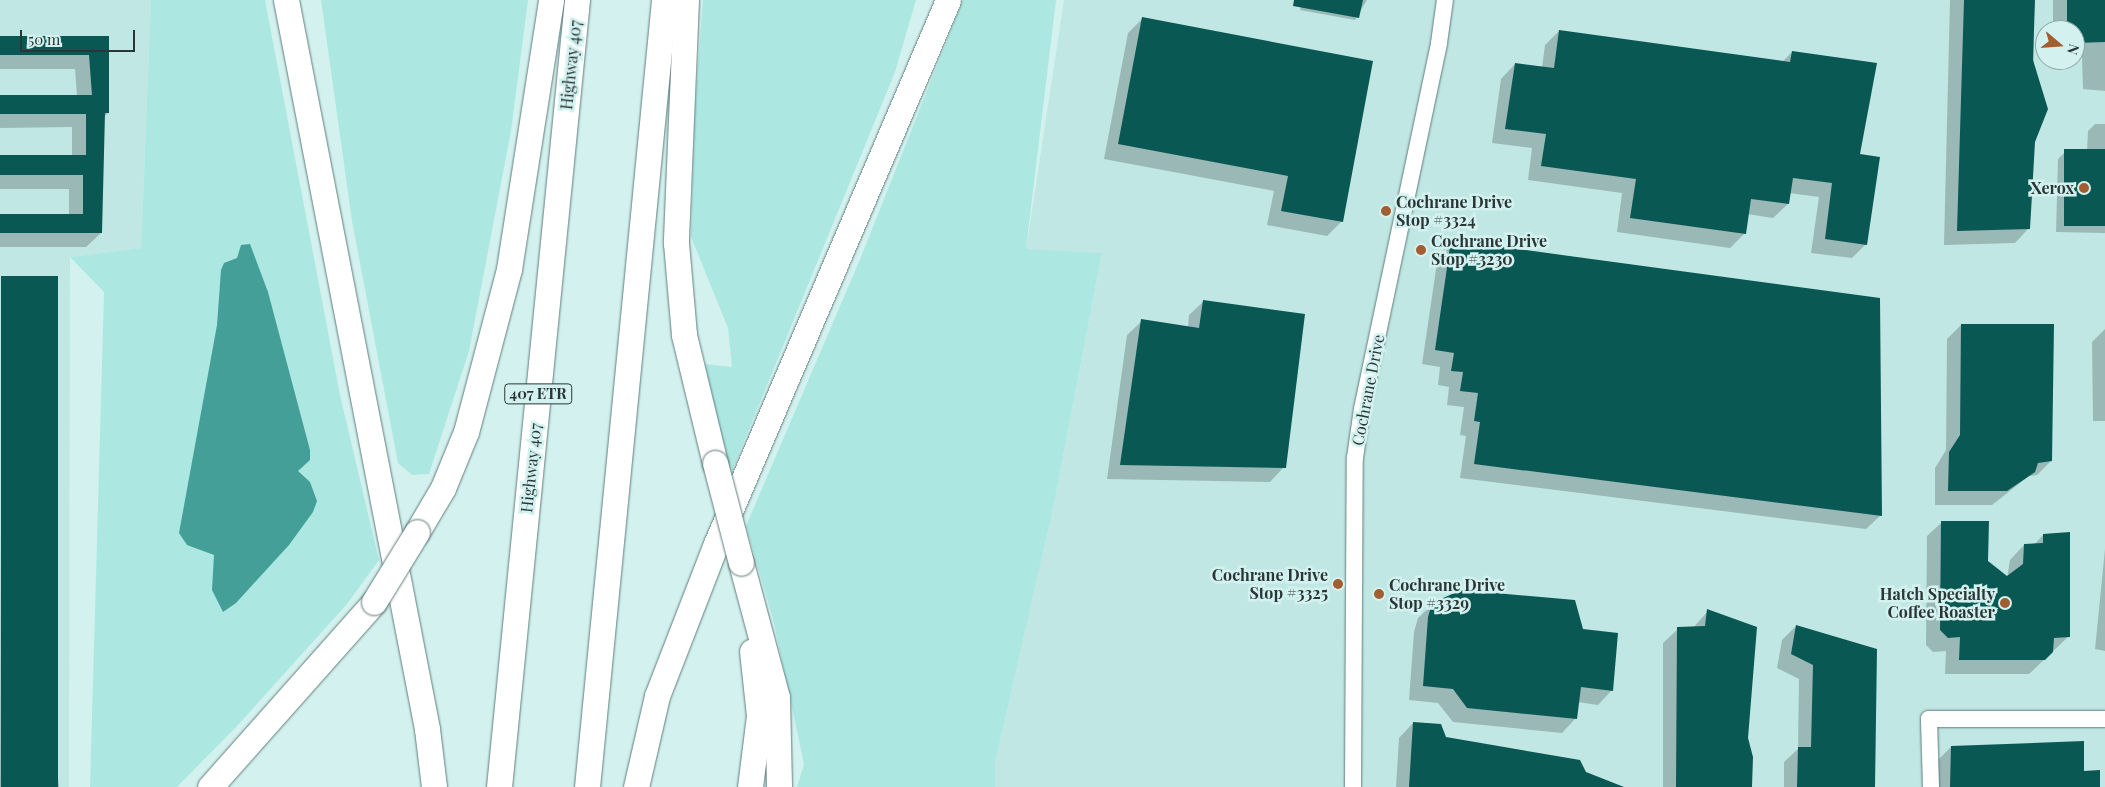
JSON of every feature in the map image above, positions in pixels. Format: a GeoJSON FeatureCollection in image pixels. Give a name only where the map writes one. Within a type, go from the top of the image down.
{"type":"FeatureCollection","features":[{"type":"Feature","properties":{"kind":"highway"},"geometry":{"type":"LineString","coordinates":[[286,0],[428,729],[434,787]]}},
{"type":"Feature","properties":{"kind":"highway"},"geometry":{"type":"LineString","coordinates":[[300,0],[310,121]]}},
{"type":"Feature","properties":{"kind":"highway"},"geometry":{"type":"LineString","coordinates":[[210,787],[374,602],[443,488],[466,432],[509,269],[551,0]]}},
{"type":"Feature","properties":{"kind":"highway","name":"Highway 407"},"geometry":{"type":"LineString","coordinates":[[499,787],[577,0]]}},
{"type":"Feature","properties":{"kind":"highway"},"geometry":{"type":"LineString","coordinates":[[587,787],[664,0]]}},
{"type":"Feature","properties":{"kind":"highway"},"geometry":{"type":"LineString","coordinates":[[686,0],[676,243],[684,335],[714,463],[777,697],[779,787]]}},
{"type":"Feature","properties":{"kind":"highway"},"geometry":{"type":"LineString","coordinates":[[896,126],[930,0]]}},
{"type":"Feature","properties":{"kind":"highway"},"geometry":{"type":"LineString","coordinates":[[636,787],[657,696],[716,544],[896,126],[948,0]]}},
{"type":"Feature","properties":{"kind":"highway"},"geometry":{"type":"LineString","coordinates":[[741,563],[760,716],[750,787]]}},
{"type":"Feature","properties":{"kind":"street","name":"Cochrane Drive"},"geometry":{"type":"LineString","coordinates":[[1352,787],[1355,458],[1362,409],[1438,48],[1445,0]]}},
{"type":"Feature","properties":{"kind":"street"},"geometry":{"type":"LineString","coordinates":[[1931,787],[1929,719],[2105,719]]}},
{"type":"Feature","properties":{"kind":"shaded area"},"geometry":{"type":"Polygon","coordinates":[[[0,0],[151,0],[141,248],[70,257],[69,787],[0,787],[0,0]]]}},
{"type":"Feature","properties":{"kind":"shaded area"},"geometry":{"type":"Polygon","coordinates":[[[151,0],[265,0],[340,395],[379,560],[347,604],[238,725],[177,787],[90,787],[104,292],[70,257],[141,248],[151,0]]]}},
{"type":"Feature","properties":{"kind":"shaded area"},"geometry":{"type":"Polygon","coordinates":[[[321,0],[528,0],[511,131],[469,351],[429,474],[412,475],[398,463],[352,221],[321,0]]]}},
{"type":"Feature","properties":{"kind":"shaded area"},"geometry":{"type":"Polygon","coordinates":[[[703,0],[916,0],[895,72],[732,471],[716,424],[705,364],[732,367],[728,328],[691,237],[694,120],[703,0]]]}},
{"type":"Feature","properties":{"kind":"shaded area"},"geometry":{"type":"Polygon","coordinates":[[[963,0],[1056,0],[1026,249],[1102,253],[1053,509],[995,763],[995,787],[797,787],[804,764],[773,619],[746,526],[861,257],[963,0]]]}},
{"type":"Feature","properties":{"kind":"shaded area"},"geometry":{"type":"Polygon","coordinates":[[[1064,0],[2105,0],[2105,787],[995,787],[995,763],[1053,509],[1102,254],[1026,250],[1064,0]]]}},
{"type":"Feature","properties":{"kind":"shaded area"},"geometry":{"type":"Polygon","coordinates":[[[250,244],[268,292],[310,450],[310,460],[298,471],[310,482],[317,501],[313,512],[289,545],[236,603],[223,612],[212,590],[214,555],[187,545],[179,533],[217,325],[221,270],[224,263],[237,258],[241,245],[250,244]]]}},
{"type":"Feature","properties":{"kind":"building"},"geometry":{"type":"Polygon","coordinates":[[[1294,0],[1363,0],[1359,18],[1293,6],[1294,0]]]}},
{"type":"Feature","properties":{"kind":"building"},"geometry":{"type":"Polygon","coordinates":[[[1964,0],[2035,0],[2033,60],[2048,109],[2035,142],[2030,229],[1957,231],[1964,0]]]}},
{"type":"Feature","properties":{"kind":"building"},"geometry":{"type":"Polygon","coordinates":[[[2067,0],[2105,0],[2105,42],[2085,43],[2085,20],[2067,20],[2067,0]]]}},
{"type":"Feature","properties":{"kind":"building"},"geometry":{"type":"Polygon","coordinates":[[[1142,17],[1373,61],[1343,222],[1281,211],[1288,176],[1118,144],[1142,17]]]}},
{"type":"Feature","properties":{"kind":"building"},"geometry":{"type":"Polygon","coordinates":[[[1559,30],[1790,62],[1792,51],[1877,63],[1860,154],[1880,157],[1867,245],[1825,239],[1832,183],[1793,178],[1789,204],[1751,199],[1746,234],[1630,218],[1636,179],[1541,166],[1546,134],[1505,129],[1515,63],[1554,68],[1559,30]]]}},
{"type":"Feature","properties":{"kind":"building"},"geometry":{"type":"Polygon","coordinates":[[[0,36],[109,36],[109,113],[105,113],[102,233],[0,233],[0,214],[83,214],[83,175],[0,175],[0,155],[86,155],[86,114],[0,114],[0,95],[92,95],[89,55],[0,55],[0,36]]]}},
{"type":"Feature","properties":{"kind":"building","name":"Xerox"},"geometry":{"type":"Polygon","coordinates":[[[2064,149],[2105,149],[2105,226],[2064,226],[2064,149]]]}},
{"type":"Feature","properties":{"kind":"building"},"geometry":{"type":"Polygon","coordinates":[[[1451,240],[1880,298],[1882,516],[1474,464],[1480,422],[1474,421],[1478,393],[1460,391],[1463,372],[1451,371],[1454,353],[1435,350],[1451,240]]]}},
{"type":"Feature","properties":{"kind":"building"},"geometry":{"type":"Polygon","coordinates":[[[1,276],[58,276],[58,787],[1,787],[1,276]]]}},
{"type":"Feature","properties":{"kind":"building"},"geometry":{"type":"Polygon","coordinates":[[[1203,300],[1305,314],[1286,468],[1120,465],[1141,319],[1199,328],[1203,300]]]}},
{"type":"Feature","properties":{"kind":"building"},"geometry":{"type":"Polygon","coordinates":[[[1961,324],[2054,324],[2052,461],[2038,463],[2035,472],[2007,491],[1948,491],[1949,452],[1960,435],[1961,324]]]}},
{"type":"Feature","properties":{"kind":"building","name":"Hatch Specialty Coffee Roaster"},"geometry":{"type":"Polygon","coordinates":[[[1941,521],[1989,521],[1988,561],[2007,576],[2023,564],[2024,544],[2043,543],[2043,534],[2070,532],[2070,637],[2054,638],[2053,652],[2045,660],[1959,660],[1960,637],[1948,638],[1940,630],[1941,521]]]}},
{"type":"Feature","properties":{"kind":"building"},"geometry":{"type":"Polygon","coordinates":[[[1461,590],[1575,600],[1583,629],[1618,633],[1613,691],[1581,687],[1577,719],[1467,708],[1453,689],[1423,686],[1428,617],[1432,603],[1461,590]]]}},
{"type":"Feature","properties":{"kind":"building"},"geometry":{"type":"Polygon","coordinates":[[[1707,609],[1757,627],[1748,738],[1753,757],[1752,787],[1676,787],[1677,627],[1705,626],[1707,609]]]}},
{"type":"Feature","properties":{"kind":"building"},"geometry":{"type":"Polygon","coordinates":[[[1796,625],[1877,649],[1875,787],[1797,787],[1798,747],[1811,747],[1813,665],[1791,654],[1796,625]]]}},
{"type":"Feature","properties":{"kind":"building"},"geometry":{"type":"Polygon","coordinates":[[[1413,722],[1441,724],[1446,737],[1580,760],[1586,772],[1624,787],[1409,787],[1413,722]]]}},
{"type":"Feature","properties":{"kind":"building"},"geometry":{"type":"Polygon","coordinates":[[[2084,741],[2084,771],[2100,770],[2100,787],[1950,787],[1951,746],[2084,741]]]}},
{"type":"Feature","properties":{"kind":"place","name":"Xerox"},"geometry":{"type":"Point","coordinates":[2084,188]}},
{"type":"Feature","properties":{"kind":"place","name":"Cochrane Drive Stop #3324"},"geometry":{"type":"Point","coordinates":[1386,211]}},
{"type":"Feature","properties":{"kind":"place","name":"Cochrane Drive Stop #3230"},"geometry":{"type":"Point","coordinates":[1421,250]}},
{"type":"Feature","properties":{"kind":"place","name":"Cochrane Drive Stop #3325"},"geometry":{"type":"Point","coordinates":[1338,584]}},
{"type":"Feature","properties":{"kind":"place","name":"Cochrane Drive Stop #3329"},"geometry":{"type":"Point","coordinates":[1379,594]}},
{"type":"Feature","properties":{"kind":"place","name":"Hatch Specialty Coffee Roaster"},"geometry":{"type":"Point","coordinates":[2005,603]}}]}
